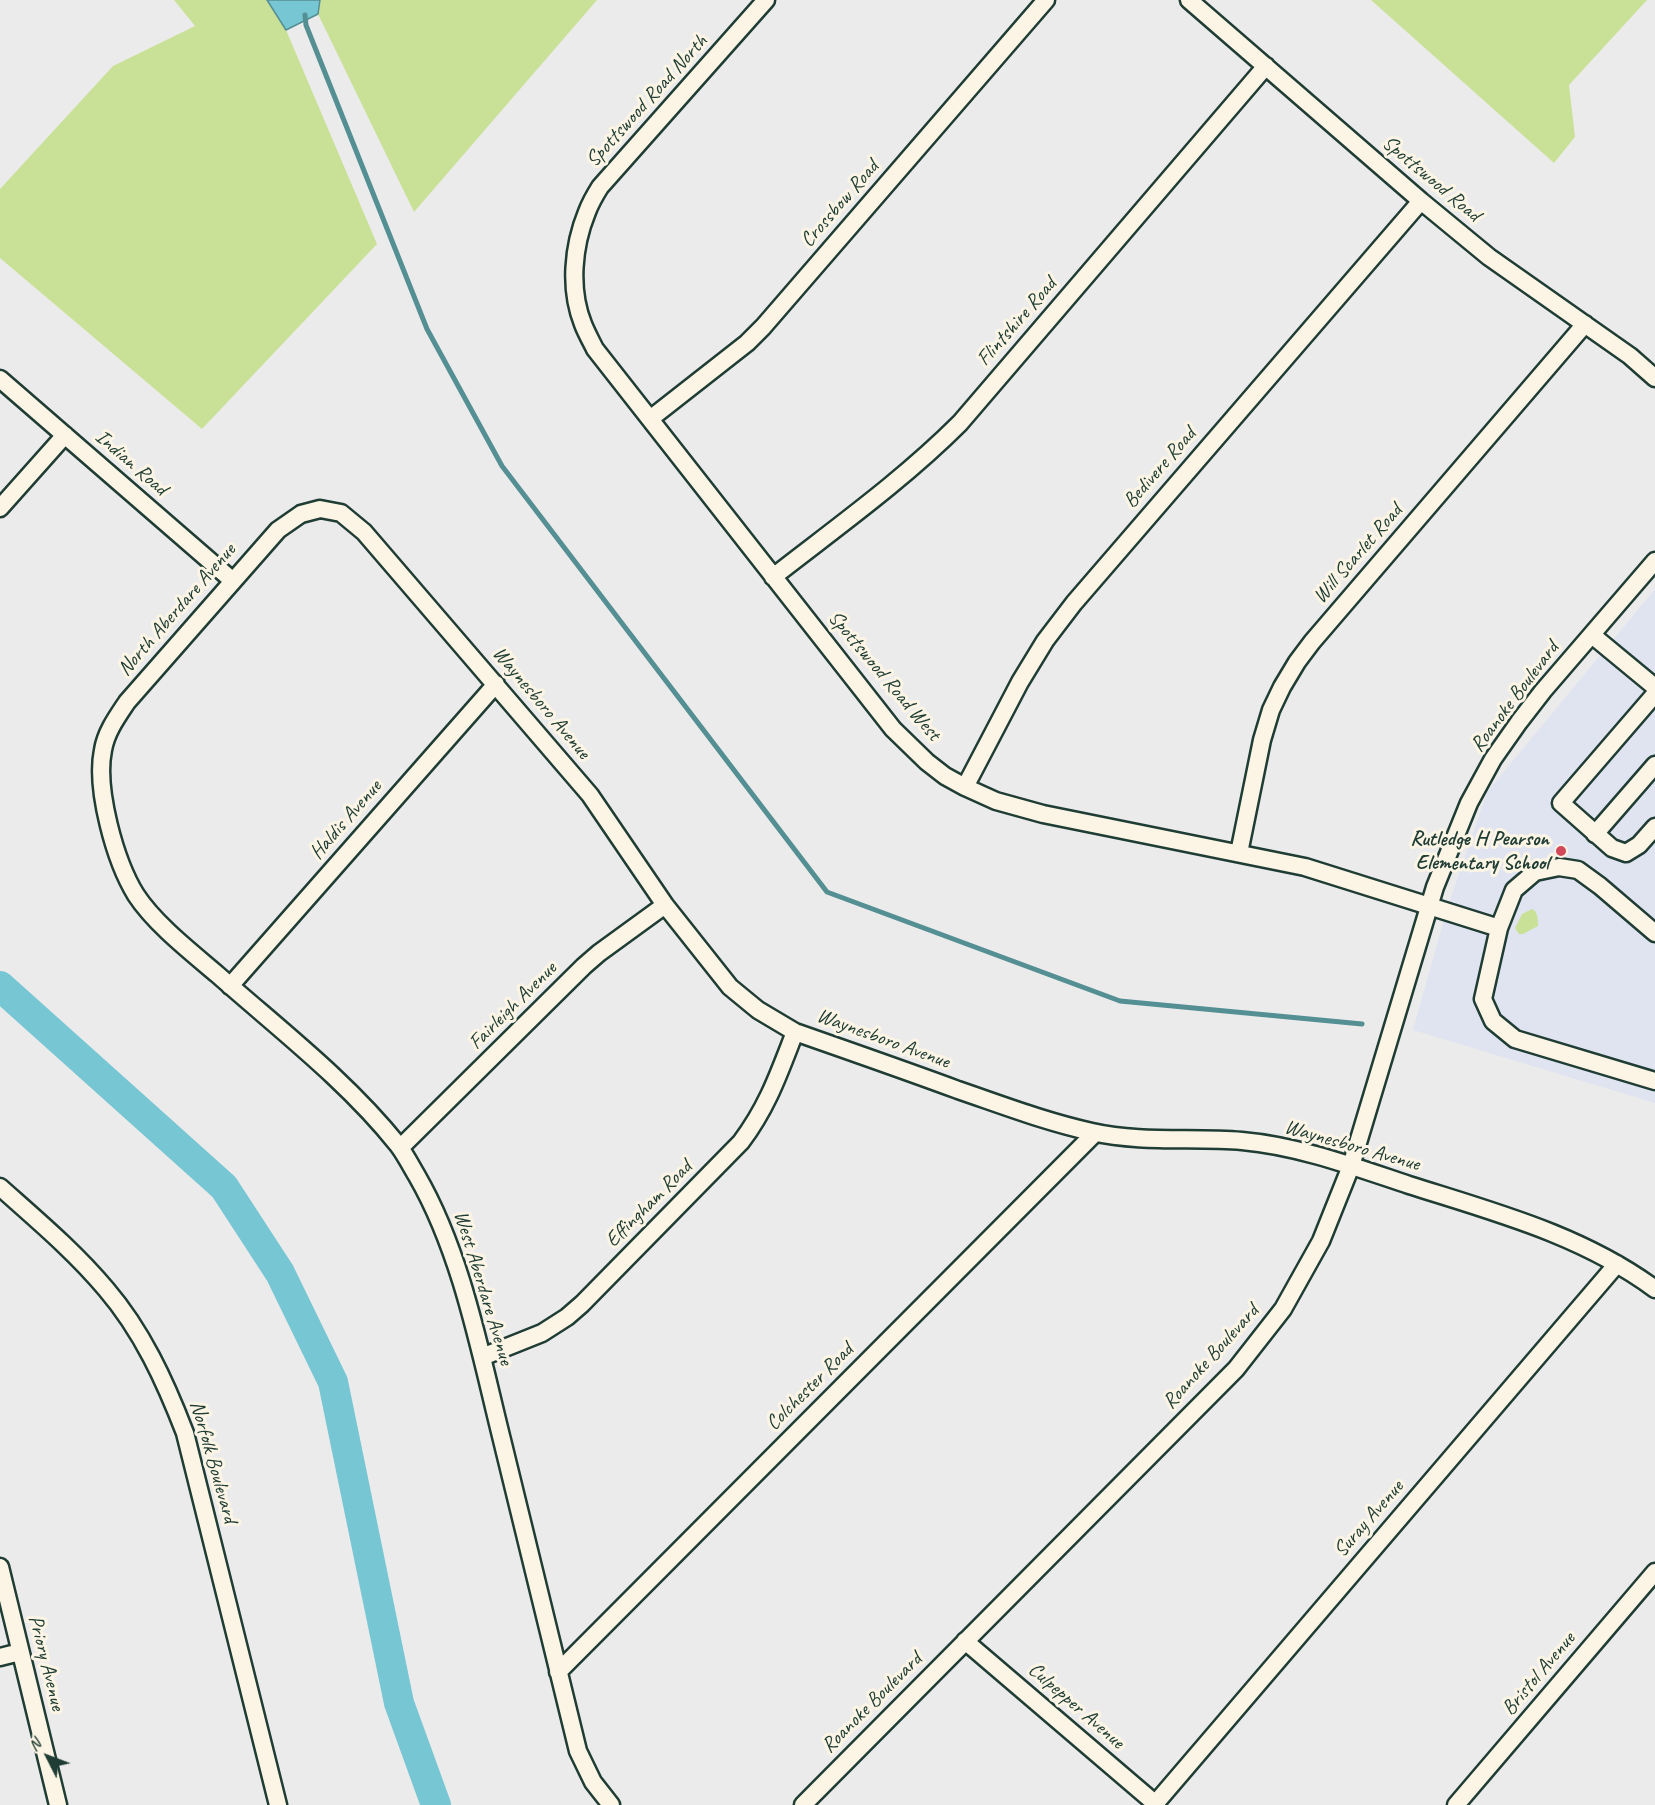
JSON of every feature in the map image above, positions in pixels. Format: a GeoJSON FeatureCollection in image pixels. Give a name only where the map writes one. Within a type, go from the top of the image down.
{"type":"FeatureCollection","features":[{"type":"Feature","properties":{"kind":"street","name":"Spottswood Road North"},"geometry":{"type":"LineString","coordinates":[[578,242],[587,212],[600,187],[766,0]]}},
{"type":"Feature","properties":{"kind":"street","name":"Crossbow Road"},"geometry":{"type":"LineString","coordinates":[[650,419],[763,327],[1046,0]]}},
{"type":"Feature","properties":{"kind":"street","name":"Spottswood Road"},"geometry":{"type":"LineString","coordinates":[[1189,0],[1421,201],[1489,256],[1586,324],[1655,378]]}},
{"type":"Feature","properties":{"kind":"street","name":"Flintshire Road"},"geometry":{"type":"LineString","coordinates":[[773,577],[902,477],[960,423],[1266,66]]}},
{"type":"Feature","properties":{"kind":"street","name":"Bedivere Road"},"geometry":{"type":"LineString","coordinates":[[965,787],[1020,682],[1045,641],[1074,603],[1421,201]]}},
{"type":"Feature","properties":{"kind":"street","name":"Spottswood Road West"},"geometry":{"type":"LineString","coordinates":[[578,242],[574,267],[575,296],[582,323],[595,349],[893,729],[927,762],[965,787],[996,801],[1043,814],[1305,867],[1499,928]]}},
{"type":"Feature","properties":{"kind":"street","name":"Will Scarlet Road"},"geometry":{"type":"LineString","coordinates":[[1239,853],[1262,740],[1271,710],[1297,662],[1586,324]]}},
{"type":"Feature","properties":{"kind":"street","name":"Indian Road"},"geometry":{"type":"LineString","coordinates":[[0,379],[233,580]]}},
{"type":"Feature","properties":{"kind":"street"},"geometry":{"type":"LineString","coordinates":[[0,508],[65,435]]}},
{"type":"Feature","properties":{"kind":"street","name":"Waynesboro Avenue"},"geometry":{"type":"LineString","coordinates":[[301,514],[320,509],[341,513],[364,532],[590,795],[665,905],[730,987],[758,1010],[795,1032],[1041,1119],[1095,1133],[1141,1138],[1242,1141],[1278,1146],[1351,1166],[1528,1223],[1581,1245],[1617,1264],[1655,1289]]}},
{"type":"Feature","properties":{"kind":"street","name":"North Aberdare Avenue"},"geometry":{"type":"LineString","coordinates":[[103,749],[112,725],[127,702],[278,530],[301,514]]}},
{"type":"Feature","properties":{"kind":"street","name":"Roanoke Boulevard"},"geometry":{"type":"LineString","coordinates":[[803,1805],[1236,1370],[1283,1309],[1321,1241],[1351,1166],[1430,907],[1469,803],[1493,759],[1519,722],[1655,561]]}},
{"type":"Feature","properties":{"kind":"street"},"geometry":{"type":"LineString","coordinates":[[1592,634],[1655,687]]}},
{"type":"Feature","properties":{"kind":"street","name":"Haldis Avenue"},"geometry":{"type":"LineString","coordinates":[[230,986],[496,684]]}},
{"type":"Feature","properties":{"kind":"street"},"geometry":{"type":"LineString","coordinates":[[1655,694],[1562,803],[1612,848],[1626,853],[1640,845],[1655,827]]}},
{"type":"Feature","properties":{"kind":"street","name":"West Aberdare Avenue"},"geometry":{"type":"LineString","coordinates":[[103,749],[100,773],[107,819],[119,860],[137,896],[167,931],[336,1080],[374,1117],[400,1148],[433,1205],[455,1264],[482,1357],[578,1751],[592,1782],[611,1805]]}},
{"type":"Feature","properties":{"kind":"street"},"geometry":{"type":"LineString","coordinates":[[1595,834],[1655,765]]}},
{"type":"Feature","properties":{"kind":"street"},"geometry":{"type":"LineString","coordinates":[[1653,927],[1578,870],[1559,867],[1535,872],[1514,890],[1499,928],[1483,999],[1493,1021],[1515,1039],[1655,1081]]}},
{"type":"Feature","properties":{"kind":"street","name":"Fairleigh Avenue"},"geometry":{"type":"LineString","coordinates":[[400,1148],[584,966],[665,905]]}},
{"type":"Feature","properties":{"kind":"street","name":"Effingham Road"},"geometry":{"type":"LineString","coordinates":[[482,1357],[542,1333],[567,1317],[741,1142],[756,1123],[770,1097],[795,1032]]}},
{"type":"Feature","properties":{"kind":"street","name":"Colchester Road"},"geometry":{"type":"LineString","coordinates":[[558,1672],[1095,1133]]}},
{"type":"Feature","properties":{"kind":"street","name":"Norfolk Boulevard"},"geometry":{"type":"LineString","coordinates":[[0,1187],[66,1246],[107,1290],[133,1325],[153,1358],[171,1395],[185,1432],[278,1805]]}},
{"type":"Feature","properties":{"kind":"street","name":"Suray Avenue"},"geometry":{"type":"LineString","coordinates":[[1156,1804],[1617,1264]]}},
{"type":"Feature","properties":{"kind":"street","name":"Priory Avenue"},"geometry":{"type":"LineString","coordinates":[[0,1567],[58,1805]]}},
{"type":"Feature","properties":{"kind":"street","name":"Bristol Avenue"},"geometry":{"type":"LineString","coordinates":[[1456,1805],[1655,1572]]}},
{"type":"Feature","properties":{"kind":"street","name":"Culpepper Avenue"},"geometry":{"type":"LineString","coordinates":[[966,1641],[1156,1804]]}},
{"type":"Feature","properties":{"kind":"street"},"geometry":{"type":"LineString","coordinates":[[0,1657],[20,1652]]}},
{"type":"Feature","properties":{"kind":"shaded area","name":"Rutledge H Pearson Elementary School"},"geometry":{"type":"Polygon","coordinates":[[[1655,589],[1655,1103],[1413,1030],[1447,909],[1487,792],[1655,589]]]}},
{"type":"Feature","properties":{"kind":"green space"},"geometry":{"type":"Polygon","coordinates":[[[174,0],[267,0],[286,30],[377,244],[202,429],[0,258],[0,189],[113,66],[195,26],[174,0]]]}},
{"type":"Feature","properties":{"kind":"green space"},"geometry":{"type":"Polygon","coordinates":[[[320,0],[597,0],[414,212],[318,14],[320,0]]]}},
{"type":"Feature","properties":{"kind":"green space"},"geometry":{"type":"Polygon","coordinates":[[[1371,0],[1647,0],[1569,85],[1575,137],[1554,163],[1371,0]]]}},
{"type":"Feature","properties":{"kind":"green space"},"geometry":{"type":"Polygon","coordinates":[[[1532,909],[1537,915],[1538,926],[1519,934],[1515,928],[1522,914],[1532,909]]]}},
{"type":"Feature","properties":{"kind":"water"},"geometry":{"type":"Polygon","coordinates":[[[267,0],[320,0],[318,14],[286,30],[267,0]]]}},
{"type":"Feature","properties":{"kind":"waterway"},"geometry":{"type":"LineString","coordinates":[[305,15],[306,25],[427,329],[502,466],[827,892],[1120,1001],[1362,1024]]}},
{"type":"Feature","properties":{"kind":"waterway"},"geometry":{"type":"LineString","coordinates":[[0,986],[224,1187],[280,1273],[333,1382],[399,1703],[436,1805]]}},
{"type":"Feature","properties":{"kind":"place","name":"Rutledge H Pearson Elementary School"},"geometry":{"type":"Point","coordinates":[1561,851]}}]}
